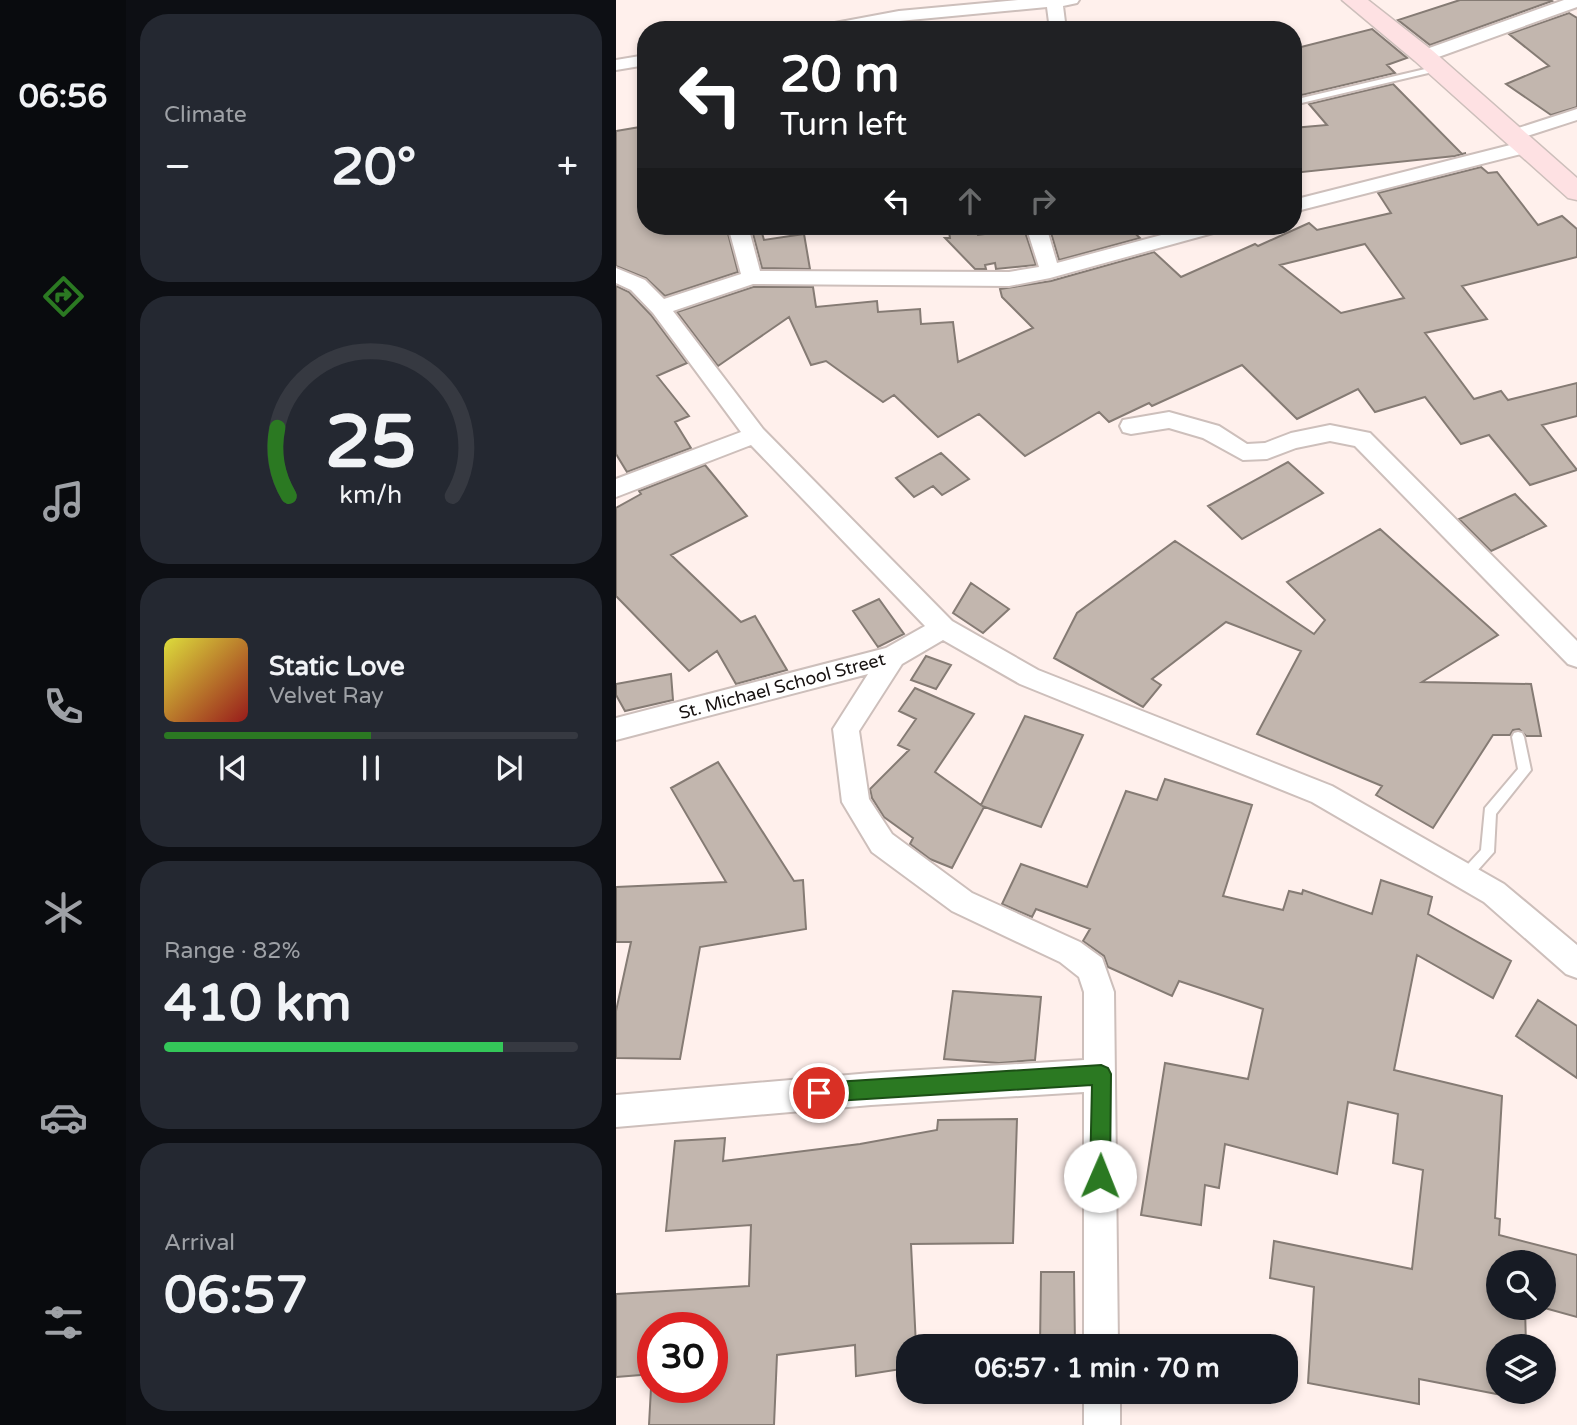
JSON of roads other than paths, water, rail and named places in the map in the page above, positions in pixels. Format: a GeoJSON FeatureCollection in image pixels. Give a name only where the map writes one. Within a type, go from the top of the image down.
{"type":"FeatureCollection","features":[{"type":"Feature","properties":{"kind":"street"},"geometry":{"type":"LineString","coordinates":[[1354,0],[1431,62],[1577,192]]}},
{"type":"Feature","properties":{"kind":"street"},"geometry":{"type":"LineString","coordinates":[[853,21],[895,8],[1062,1],[1060,21]]}},
{"type":"Feature","properties":{"kind":"street"},"geometry":{"type":"LineString","coordinates":[[1431,62],[1577,1]]}},
{"type":"Feature","properties":{"kind":"street"},"geometry":{"type":"LineString","coordinates":[[616,65],[637,62]]}},
{"type":"Feature","properties":{"kind":"street"},"geometry":{"type":"LineString","coordinates":[[1302,203],[1519,142],[1577,114]]}},
{"type":"Feature","properties":{"kind":"street"},"geometry":{"type":"LineString","coordinates":[[740,235],[752,277]]}},
{"type":"Feature","properties":{"kind":"street"},"geometry":{"type":"LineString","coordinates":[[1039,235],[1050,271]]}},
{"type":"Feature","properties":{"kind":"street"},"geometry":{"type":"LineString","coordinates":[[660,308],[752,277],[1009,279],[1050,271],[1184,235]]}},
{"type":"Feature","properties":{"kind":"street"},"geometry":{"type":"LineString","coordinates":[[616,275],[638,285],[660,308],[755,435],[943,628],[1029,677],[1322,794],[1494,893],[1577,964]]}},
{"type":"Feature","properties":{"kind":"street"},"geometry":{"type":"LineString","coordinates":[[1131,426],[1169,420],[1211,432],[1242,452],[1267,451],[1291,441],[1330,433],[1362,439],[1577,657]]}},
{"type":"Feature","properties":{"kind":"street"},"geometry":{"type":"LineString","coordinates":[[616,488],[755,435]]}},
{"type":"Feature","properties":{"kind":"street","name":"St. Michael School Street"},"geometry":{"type":"LineString","coordinates":[[616,729],[893,657],[943,628]]}},
{"type":"Feature","properties":{"kind":"street"},"geometry":{"type":"LineString","coordinates":[[893,657],[846,729],[856,802],[882,843],[961,902],[1070,952],[1091,968],[1099,992],[1101,1334]]}},
{"type":"Feature","properties":{"kind":"street"},"geometry":{"type":"LineString","coordinates":[[616,1111],[871,1088],[1101,1074]]}},
{"type":"Feature","properties":{"kind":"street"},"geometry":{"type":"LineString","coordinates":[[1102,1404],[1102,1425]]}},
{"type":"Feature","properties":{"kind":"lane"},"geometry":{"type":"LineString","coordinates":[[1302,100],[1431,62]]}},
{"type":"Feature","properties":{"kind":"lane"},"geometry":{"type":"LineString","coordinates":[[1464,876],[1487,852],[1490,812],[1525,770],[1518,737]]}}]}
